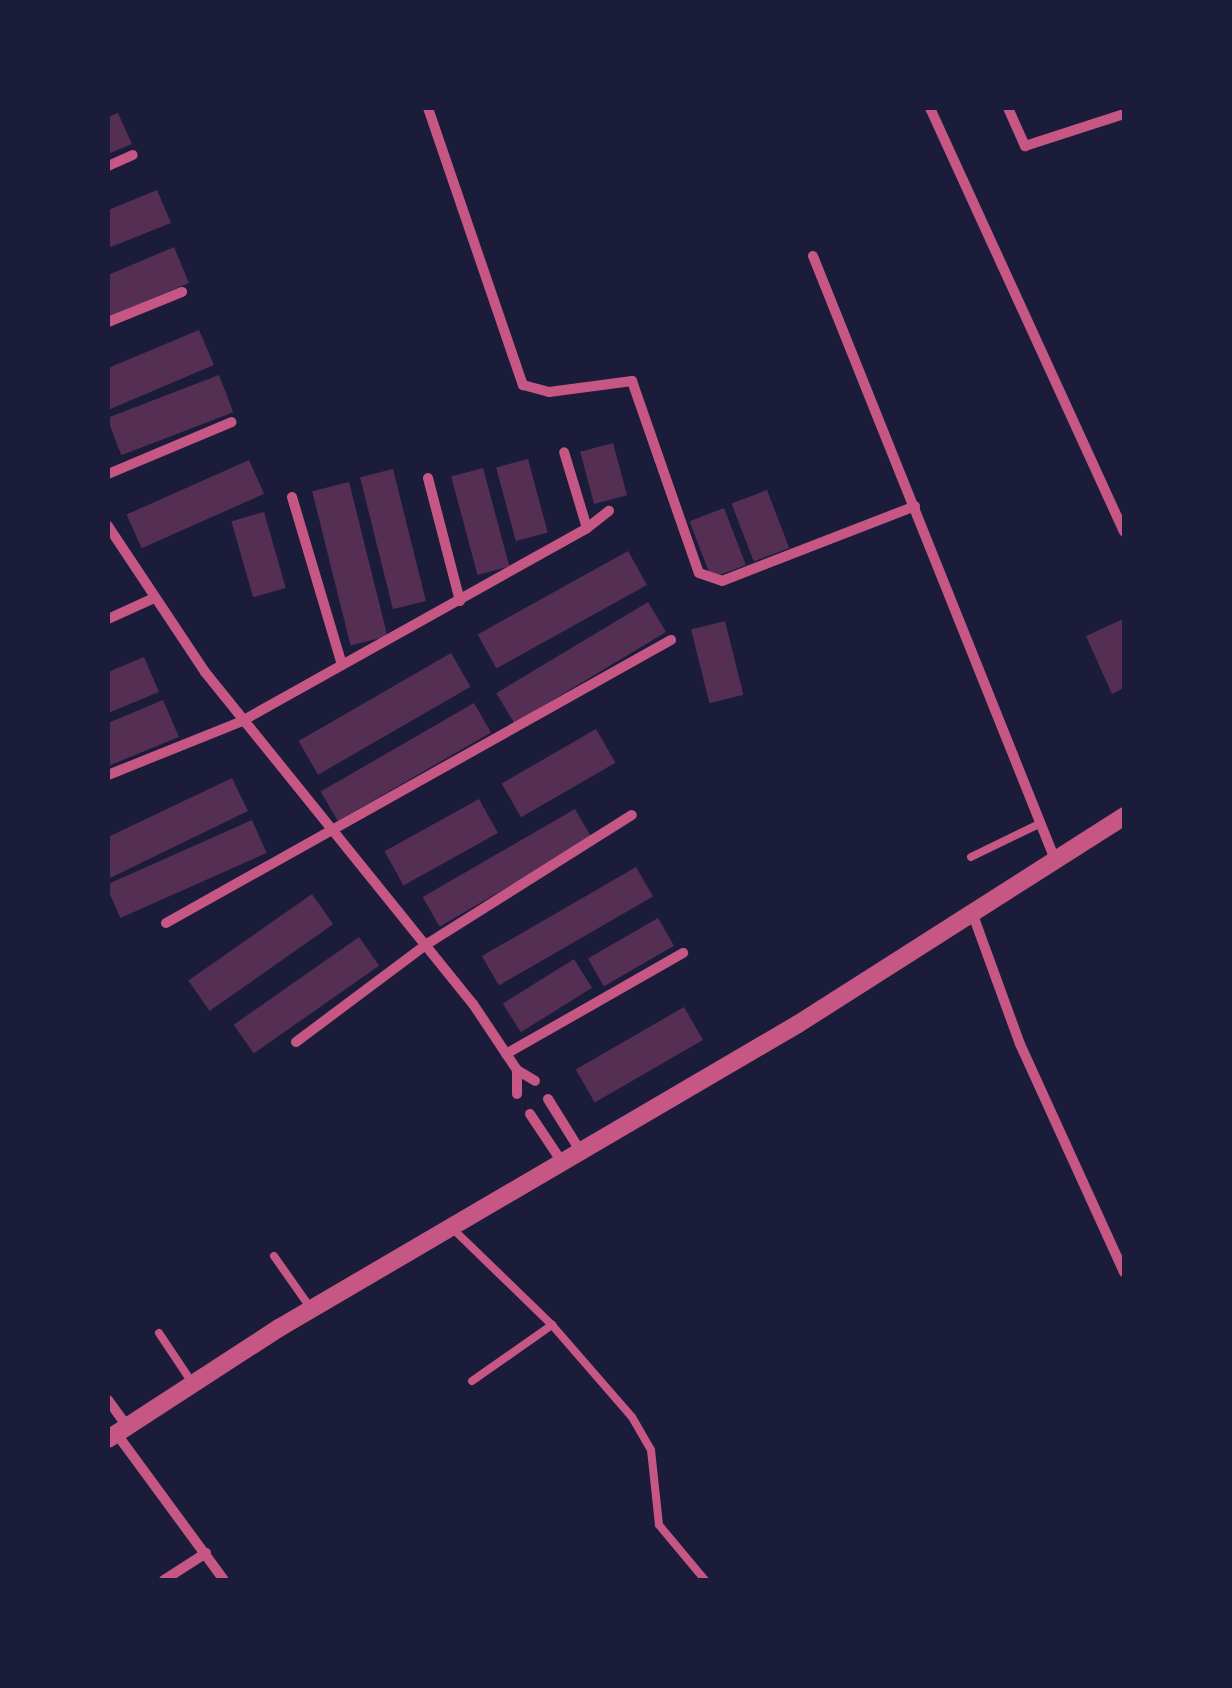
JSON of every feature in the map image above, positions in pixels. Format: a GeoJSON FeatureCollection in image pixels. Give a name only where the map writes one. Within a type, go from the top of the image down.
{"type":"FeatureCollection","features":[{"type":"Feature","properties":{"kind":"street"},"geometry":{"type":"LineString","coordinates":[[428,108],[523,385],[549,392],[624,378],[638,388],[700,573],[722,581],[915,506]]}},
{"type":"Feature","properties":{"kind":"street"},"geometry":{"type":"LineString","coordinates":[[930,108],[1124,532]]}},
{"type":"Feature","properties":{"kind":"street"},"geometry":{"type":"LineString","coordinates":[[1008,108],[1025,146],[1124,114]]}},
{"type":"Feature","properties":{"kind":"street"},"geometry":{"type":"LineString","coordinates":[[108,166],[133,155]]}},
{"type":"Feature","properties":{"kind":"street"},"geometry":{"type":"LineString","coordinates":[[813,256],[1056,862]]}},
{"type":"Feature","properties":{"kind":"street"},"geometry":{"type":"LineString","coordinates":[[108,322],[182,292]]}},
{"type":"Feature","properties":{"kind":"street"},"geometry":{"type":"LineString","coordinates":[[108,474],[232,422]]}},
{"type":"Feature","properties":{"kind":"street"},"geometry":{"type":"LineString","coordinates":[[564,452],[588,528]]}},
{"type":"Feature","properties":{"kind":"street"},"geometry":{"type":"LineString","coordinates":[[428,478],[460,601]]}},
{"type":"Feature","properties":{"kind":"street"},"geometry":{"type":"LineString","coordinates":[[292,497],[342,665]]}},
{"type":"Feature","properties":{"kind":"street"},"geometry":{"type":"LineString","coordinates":[[108,775],[242,720],[460,601],[588,528],[609,511]]}},
{"type":"Feature","properties":{"kind":"street"},"geometry":{"type":"LineString","coordinates":[[108,526],[154,598],[242,720],[427,944],[517,1070],[536,1082]]}},
{"type":"Feature","properties":{"kind":"street"},"geometry":{"type":"LineString","coordinates":[[108,619],[154,598]]}},
{"type":"Feature","properties":{"kind":"street"},"geometry":{"type":"LineString","coordinates":[[166,923],[671,640]]}},
{"type":"Feature","properties":{"kind":"street"},"geometry":{"type":"LineString","coordinates":[[296,1042],[427,944],[632,815]]}},
{"type":"Feature","properties":{"kind":"street"},"geometry":{"type":"LineString","coordinates":[[117,1433],[312,1310],[582,1152],[973,914],[1124,816]]}},
{"type":"Feature","properties":{"kind":"street"},"geometry":{"type":"LineString","coordinates":[[973,914],[1020,1044],[1124,1272]]}},
{"type":"Feature","properties":{"kind":"street"},"geometry":{"type":"LineString","coordinates":[[506,1054],[683,953]]}},
{"type":"Feature","properties":{"kind":"street"},"geometry":{"type":"LineString","coordinates":[[517,1070],[517,1094]]}},
{"type":"Feature","properties":{"kind":"street"},"geometry":{"type":"LineString","coordinates":[[548,1100],[582,1152]]}},
{"type":"Feature","properties":{"kind":"street"},"geometry":{"type":"LineString","coordinates":[[530,1114],[562,1162]]}},
{"type":"Feature","properties":{"kind":"street"},"geometry":{"type":"LineString","coordinates":[[108,1400],[117,1433],[224,1580]]}},
{"type":"Feature","properties":{"kind":"street"},"geometry":{"type":"LineString","coordinates":[[164,1580],[206,1553]]}},
{"type":"Feature","properties":{"kind":"lane"},"geometry":{"type":"LineString","coordinates":[[971,856],[1038,824]]}},
{"type":"Feature","properties":{"kind":"lane"},"geometry":{"type":"LineString","coordinates":[[453,1229],[552,1325],[643,1433],[656,1474],[656,1516],[705,1580]]}},
{"type":"Feature","properties":{"kind":"lane"},"geometry":{"type":"LineString","coordinates":[[274,1256],[312,1310]]}},
{"type":"Feature","properties":{"kind":"lane"},"geometry":{"type":"LineString","coordinates":[[472,1382],[552,1325]]}},
{"type":"Feature","properties":{"kind":"lane"},"geometry":{"type":"LineString","coordinates":[[159,1333],[192,1384]]}},
{"type":"Feature","properties":{"kind":"building"},"geometry":{"type":"Polygon","coordinates":[[[118,113],[132,144],[108,154],[108,117],[118,113]]]}},
{"type":"Feature","properties":{"kind":"building"},"geometry":{"type":"Polygon","coordinates":[[[157,190],[171,223],[108,248],[108,210],[157,190]]]}},
{"type":"Feature","properties":{"kind":"building"},"geometry":{"type":"Polygon","coordinates":[[[174,247],[189,283],[108,317],[108,275],[174,247]]]}},
{"type":"Feature","properties":{"kind":"building"},"geometry":{"type":"Polygon","coordinates":[[[199,330],[214,365],[108,410],[108,368],[199,330]]]}},
{"type":"Feature","properties":{"kind":"building"},"geometry":{"type":"Polygon","coordinates":[[[219,375],[233,412],[121,455],[108,418],[219,375]]]}},
{"type":"Feature","properties":{"kind":"building"},"geometry":{"type":"Polygon","coordinates":[[[613,443],[627,495],[594,504],[580,452],[613,443]]]}},
{"type":"Feature","properties":{"kind":"building"},"geometry":{"type":"Polygon","coordinates":[[[528,459],[548,532],[516,541],[496,468],[528,459]]]}},
{"type":"Feature","properties":{"kind":"building"},"geometry":{"type":"Polygon","coordinates":[[[249,460],[264,494],[142,548],[127,515],[249,460]]]}},
{"type":"Feature","properties":{"kind":"building"},"geometry":{"type":"Polygon","coordinates":[[[483,468],[509,567],[478,575],[451,477],[483,468]]]}},
{"type":"Feature","properties":{"kind":"building"},"geometry":{"type":"Polygon","coordinates":[[[393,469],[426,601],[393,609],[360,477],[393,469]]]}},
{"type":"Feature","properties":{"kind":"building"},"geometry":{"type":"Polygon","coordinates":[[[349,482],[387,636],[351,645],[312,491],[349,482]]]}},
{"type":"Feature","properties":{"kind":"building"},"geometry":{"type":"Polygon","coordinates":[[[767,490],[789,548],[754,561],[732,504],[767,490]]]}},
{"type":"Feature","properties":{"kind":"building"},"geometry":{"type":"Polygon","coordinates":[[[724,508],[746,565],[711,578],[689,521],[724,508]]]}},
{"type":"Feature","properties":{"kind":"building"},"geometry":{"type":"Polygon","coordinates":[[[264,512],[286,588],[253,597],[231,521],[264,512]]]}},
{"type":"Feature","properties":{"kind":"building"},"geometry":{"type":"Polygon","coordinates":[[[628,551],[647,585],[496,668],[478,634],[628,551]]]}},
{"type":"Feature","properties":{"kind":"building"},"geometry":{"type":"Polygon","coordinates":[[[648,602],[666,632],[514,723],[496,693],[648,602]]]}},
{"type":"Feature","properties":{"kind":"building"},"geometry":{"type":"Polygon","coordinates":[[[1123,619],[1124,688],[1112,694],[1086,636],[1123,619]]]}},
{"type":"Feature","properties":{"kind":"building"},"geometry":{"type":"Polygon","coordinates":[[[725,621],[743,695],[709,703],[691,629],[725,621]]]}},
{"type":"Feature","properties":{"kind":"building"},"geometry":{"type":"Polygon","coordinates":[[[451,653],[470,687],[318,775],[299,741],[451,653]]]}},
{"type":"Feature","properties":{"kind":"building"},"geometry":{"type":"Polygon","coordinates":[[[144,657],[159,692],[108,713],[108,672],[144,657]]]}},
{"type":"Feature","properties":{"kind":"building"},"geometry":{"type":"Polygon","coordinates":[[[163,700],[179,737],[108,766],[108,723],[163,700]]]}},
{"type":"Feature","properties":{"kind":"building"},"geometry":{"type":"Polygon","coordinates":[[[474,703],[491,732],[338,821],[321,792],[474,703]]]}},
{"type":"Feature","properties":{"kind":"building"},"geometry":{"type":"Polygon","coordinates":[[[596,729],[616,763],[521,817],[502,784],[596,729]]]}},
{"type":"Feature","properties":{"kind":"building"},"geometry":{"type":"Polygon","coordinates":[[[232,778],[248,811],[108,879],[108,837],[232,778]]]}},
{"type":"Feature","properties":{"kind":"building"},"geometry":{"type":"Polygon","coordinates":[[[479,799],[498,833],[403,885],[385,851],[479,799]]]}},
{"type":"Feature","properties":{"kind":"building"},"geometry":{"type":"Polygon","coordinates":[[[575,809],[592,838],[440,926],[423,897],[575,809]]]}},
{"type":"Feature","properties":{"kind":"building"},"geometry":{"type":"Polygon","coordinates":[[[252,820],[267,853],[120,918],[108,884],[252,820]]]}},
{"type":"Feature","properties":{"kind":"building"},"geometry":{"type":"Polygon","coordinates":[[[636,867],[653,896],[499,985],[482,956],[636,867]]]}},
{"type":"Feature","properties":{"kind":"building"},"geometry":{"type":"Polygon","coordinates":[[[312,894],[333,924],[210,1011],[188,981],[312,894]]]}},
{"type":"Feature","properties":{"kind":"building"},"geometry":{"type":"Polygon","coordinates":[[[658,918],[674,946],[604,986],[588,958],[658,918]]]}},
{"type":"Feature","properties":{"kind":"building"},"geometry":{"type":"Polygon","coordinates":[[[359,937],[379,966],[254,1053],[234,1025],[359,937]]]}},
{"type":"Feature","properties":{"kind":"building"},"geometry":{"type":"Polygon","coordinates":[[[574,959],[592,988],[521,1032],[503,1004],[574,959]]]}},
{"type":"Feature","properties":{"kind":"building"},"geometry":{"type":"Polygon","coordinates":[[[684,1007],[703,1040],[595,1102],[576,1070],[684,1007]]]}}]}
